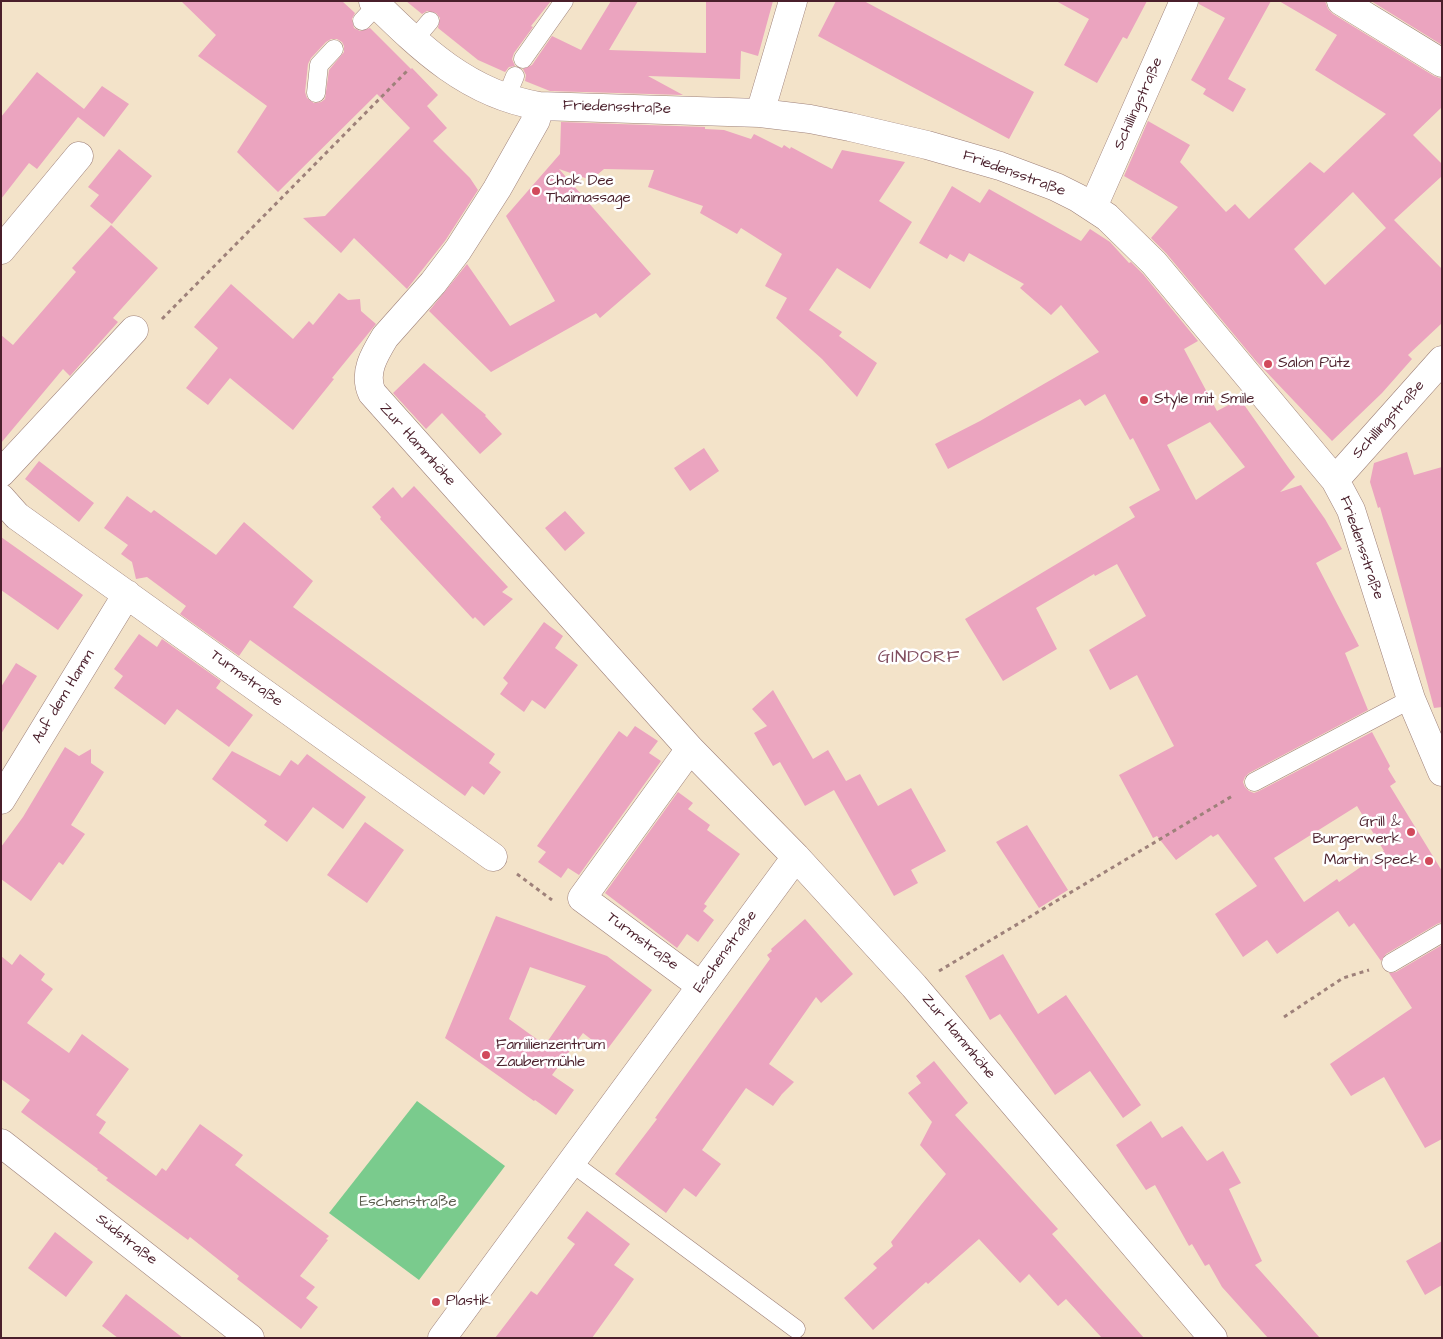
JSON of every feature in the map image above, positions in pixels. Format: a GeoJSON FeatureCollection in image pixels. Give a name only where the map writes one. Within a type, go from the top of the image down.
{"type":"FeatureCollection","features":[{"type":"Feature","properties":{"kind":"street"},"geometry":{"type":"LineString","coordinates":[[760,113],[793,1]]}},
{"type":"Feature","properties":{"kind":"street","name":"Schillingstraße"},"geometry":{"type":"LineString","coordinates":[[1094,207],[1184,1]]}},
{"type":"Feature","properties":{"kind":"street"},"geometry":{"type":"LineString","coordinates":[[1342,1],[1442,63]]}},
{"type":"Feature","properties":{"kind":"street","name":"Friedensstraße"},"geometry":{"type":"LineString","coordinates":[[370,9],[423,37],[443,65],[480,87],[510,87],[539,106],[760,113],[842,125],[927,145],[1032,177],[1094,207],[1124,232],[1154,263],[1335,480],[1350,510],[1411,699],[1442,772]]}},
{"type":"Feature","properties":{"kind":"street","name":"Zur Hammhöhe"},"geometry":{"type":"LineString","coordinates":[[539,106],[536,120],[466,238],[433,283],[385,337],[370,367],[368,386],[377,401],[690,750],[796,857],[914,986],[1213,1338]]}},
{"type":"Feature","properties":{"kind":"street"},"geometry":{"type":"LineString","coordinates":[[1,250],[79,156]]}},
{"type":"Feature","properties":{"kind":"street"},"geometry":{"type":"LineString","coordinates":[[1,473],[134,330]]}},
{"type":"Feature","properties":{"kind":"street","name":"Schillingstraße"},"geometry":{"type":"LineString","coordinates":[[1335,480],[1442,360]]}},
{"type":"Feature","properties":{"kind":"street","name":"Turmstraße"},"geometry":{"type":"LineString","coordinates":[[1,498],[17,516],[493,857]]}},
{"type":"Feature","properties":{"kind":"street","name":"Auf dem Hamm"},"geometry":{"type":"LineString","coordinates":[[1,800],[128,594]]}},
{"type":"Feature","properties":{"kind":"street","name":"Turmstraße"},"geometry":{"type":"LineString","coordinates":[[690,750],[582,898],[701,986]]}},
{"type":"Feature","properties":{"kind":"street","name":"Eschenstraße"},"geometry":{"type":"LineString","coordinates":[[442,1338],[796,857]]}},
{"type":"Feature","properties":{"kind":"street","name":"Südstraße"},"geometry":{"type":"LineString","coordinates":[[1,1143],[250,1338]]}},
{"type":"Feature","properties":{"kind":"lane"},"geometry":{"type":"LineString","coordinates":[[523,59],[564,1]]}},
{"type":"Feature","properties":{"kind":"lane"},"geometry":{"type":"LineString","coordinates":[[316,93],[318,65],[334,49]]}},
{"type":"Feature","properties":{"kind":"lane"},"geometry":{"type":"LineString","coordinates":[[1254,782],[1411,699]]}},
{"type":"Feature","properties":{"kind":"lane"},"geometry":{"type":"LineString","coordinates":[[1392,963],[1442,933]]}},
{"type":"Feature","properties":{"kind":"lane"},"geometry":{"type":"LineString","coordinates":[[572,1163],[796,1329]]}},
{"type":"Feature","properties":{"kind":"path"},"geometry":{"type":"LineString","coordinates":[[134,330],[150,331],[423,37]]}},
{"type":"Feature","properties":{"kind":"path"},"geometry":{"type":"LineString","coordinates":[[914,986],[1254,782]]}},
{"type":"Feature","properties":{"kind":"path"},"geometry":{"type":"LineString","coordinates":[[1284,1017],[1343,978],[1392,963]]}},
{"type":"Feature","properties":{"kind":"green space","name":"Eschenstraße"},"geometry":{"type":"Polygon","coordinates":[[[417,1101],[505,1166],[419,1280],[329,1213],[417,1101]]]}},
{"type":"Feature","properties":{"kind":"building"},"geometry":{"type":"Polygon","coordinates":[[[181,1],[342,1],[355,13],[352,19],[354,28],[360,31],[370,28],[438,95],[427,106],[447,128],[433,141],[470,178],[478,190],[445,241],[407,289],[354,238],[341,253],[303,218],[325,216],[410,128],[377,94],[278,192],[237,152],[267,106],[198,56],[216,35],[181,1]],[[331,39],[326,42],[308,64],[305,92],[307,98],[314,103],[325,99],[329,70],[344,52],[342,42],[337,39],[331,39]]]}},
{"type":"Feature","properties":{"kind":"building"},"geometry":{"type":"Polygon","coordinates":[[[406,1],[551,1],[531,26],[533,27],[514,53],[512,59],[515,66],[509,67],[505,72],[478,60],[438,28],[440,18],[436,13],[427,11],[422,14],[406,1]]]}},
{"type":"Feature","properties":{"kind":"building"},"geometry":{"type":"Polygon","coordinates":[[[611,1],[638,1],[609,50],[706,53],[706,1],[773,1],[758,56],[741,51],[740,79],[648,76],[683,95],[550,91],[525,81],[526,75],[523,69],[532,65],[552,36],[581,50],[611,1]]]}},
{"type":"Feature","properties":{"kind":"building"},"geometry":{"type":"Polygon","coordinates":[[[836,1],[864,1],[1034,92],[1009,139],[818,36],[836,1]]]}},
{"type":"Feature","properties":{"kind":"building"},"geometry":{"type":"Polygon","coordinates":[[[1056,1],[1147,1],[1127,39],[1123,37],[1097,83],[1064,65],[1089,19],[1056,1]]]}},
{"type":"Feature","properties":{"kind":"building"},"geometry":{"type":"Polygon","coordinates":[[[1199,1],[1271,1],[1228,79],[1246,89],[1233,112],[1203,94],[1206,89],[1191,80],[1225,18],[1199,4],[1199,1]]]}},
{"type":"Feature","properties":{"kind":"building"},"geometry":{"type":"Polygon","coordinates":[[[1279,1],[1325,1],[1328,9],[1333,14],[1434,76],[1442,79],[1442,107],[1413,135],[1442,164],[1442,176],[1394,220],[1442,269],[1442,323],[1408,355],[1412,359],[1382,393],[1332,441],[1256,361],[1166,253],[1151,238],[1178,207],[1124,176],[1148,121],[1190,145],[1180,162],[1226,212],[1235,204],[1249,219],[1310,162],[1324,173],[1386,114],[1315,70],[1337,35],[1279,1]],[[1353,192],[1294,249],[1325,285],[1386,228],[1353,192]]]}},
{"type":"Feature","properties":{"kind":"building"},"geometry":{"type":"Polygon","coordinates":[[[1371,1],[1442,1],[1442,45],[1371,1]]]}},
{"type":"Feature","properties":{"kind":"building"},"geometry":{"type":"Polygon","coordinates":[[[37,72],[84,109],[102,86],[129,104],[104,137],[78,117],[37,169],[29,163],[1,199],[1,117],[37,72]]]}},
{"type":"Feature","properties":{"kind":"building"},"geometry":{"type":"Polygon","coordinates":[[[561,122],[705,127],[705,129],[724,130],[751,139],[754,134],[782,148],[784,145],[790,149],[791,147],[832,169],[842,150],[905,162],[879,201],[912,222],[870,289],[837,268],[809,310],[842,332],[839,336],[877,363],[857,397],[822,359],[776,318],[787,298],[765,286],[782,254],[741,228],[737,234],[700,213],[703,206],[648,187],[654,170],[604,169],[591,180],[559,169],[651,274],[600,318],[596,313],[491,372],[429,311],[467,264],[510,326],[555,301],[506,216],[560,154],[561,122]]]}},
{"type":"Feature","properties":{"kind":"building"},"geometry":{"type":"Polygon","coordinates":[[[119,149],[152,176],[112,224],[90,206],[99,195],[88,187],[119,149]]]}},
{"type":"Feature","properties":{"kind":"building"},"geometry":{"type":"Polygon","coordinates":[[[952,186],[980,203],[989,189],[1081,241],[1090,229],[1110,242],[1129,263],[1131,262],[1143,274],[1198,341],[1184,349],[1217,411],[1240,399],[1295,477],[1280,492],[1301,485],[1325,519],[1342,549],[1316,563],[1359,646],[1345,653],[1368,710],[1249,773],[1243,782],[1245,787],[1254,793],[1259,791],[1372,732],[1390,766],[1388,769],[1396,782],[1390,786],[1442,871],[1442,922],[1386,954],[1381,961],[1354,923],[1349,927],[1338,911],[1277,954],[1267,940],[1243,957],[1215,914],[1257,886],[1218,834],[1213,837],[1211,835],[1176,860],[1157,836],[1153,838],[1119,775],[1174,746],[1137,675],[1110,690],[1089,650],[1146,616],[1117,564],[1095,576],[1094,574],[1036,608],[1057,649],[1003,681],[965,619],[1135,517],[1129,507],[1160,490],[1133,438],[1130,440],[1105,394],[1085,406],[1080,399],[948,469],[935,444],[980,421],[1099,352],[1061,305],[1051,315],[1020,288],[1024,284],[969,253],[964,262],[950,254],[947,259],[919,243],[952,186]],[[1210,422],[1167,445],[1196,500],[1245,467],[1210,422]],[[1357,806],[1274,858],[1304,902],[1337,879],[1339,882],[1384,851],[1357,806]]]}},
{"type":"Feature","properties":{"kind":"building"},"geometry":{"type":"Polygon","coordinates":[[[111,225],[158,268],[113,318],[118,322],[70,376],[63,369],[1,443],[1,335],[13,345],[76,272],[72,268],[111,225]]]}},
{"type":"Feature","properties":{"kind":"building"},"geometry":{"type":"Polygon","coordinates":[[[231,284],[293,339],[309,321],[313,325],[339,293],[348,300],[360,299],[361,311],[376,324],[293,430],[230,378],[208,405],[186,388],[218,348],[194,327],[231,284]]]}},
{"type":"Feature","properties":{"kind":"building"},"geometry":{"type":"Polygon","coordinates":[[[424,363],[486,415],[502,434],[480,454],[442,413],[426,429],[393,393],[424,363]]]}},
{"type":"Feature","properties":{"kind":"building"},"geometry":{"type":"Polygon","coordinates":[[[704,448],[719,471],[690,491],[674,468],[704,448]]]}},
{"type":"Feature","properties":{"kind":"building"},"geometry":{"type":"Polygon","coordinates":[[[1407,452],[1414,475],[1442,467],[1442,707],[1434,708],[1380,507],[1378,508],[1370,482],[1374,463],[1407,452]]]}},
{"type":"Feature","properties":{"kind":"building"},"geometry":{"type":"Polygon","coordinates":[[[39,461],[94,503],[79,522],[25,479],[39,461]]]}},
{"type":"Feature","properties":{"kind":"building"},"geometry":{"type":"Polygon","coordinates":[[[414,486],[508,587],[502,592],[513,599],[484,626],[475,617],[473,619],[380,519],[381,517],[372,507],[393,487],[402,498],[414,486]]]}},
{"type":"Feature","properties":{"kind":"building"},"geometry":{"type":"Polygon","coordinates":[[[127,496],[151,513],[154,510],[216,555],[244,522],[313,581],[293,607],[495,754],[489,763],[501,772],[484,795],[472,786],[465,796],[250,640],[239,656],[180,614],[186,606],[147,577],[136,579],[132,562],[121,554],[128,545],[104,528],[127,496]]]}},
{"type":"Feature","properties":{"kind":"building"},"geometry":{"type":"Polygon","coordinates":[[[565,511],[585,533],[565,551],[545,528],[565,511]]]}},
{"type":"Feature","properties":{"kind":"building"},"geometry":{"type":"Polygon","coordinates":[[[1,537],[83,595],[58,630],[1,590],[1,537]]]}},
{"type":"Feature","properties":{"kind":"building"},"geometry":{"type":"Polygon","coordinates":[[[544,622],[563,636],[555,648],[578,665],[545,709],[532,700],[524,712],[500,694],[508,683],[503,678],[544,622]]]}},
{"type":"Feature","properties":{"kind":"building"},"geometry":{"type":"Polygon","coordinates":[[[139,634],[157,647],[162,639],[221,681],[216,688],[253,715],[229,747],[177,709],[165,725],[114,688],[123,676],[114,669],[139,634]]]}},
{"type":"Feature","properties":{"kind":"building"},"geometry":{"type":"Polygon","coordinates":[[[16,663],[37,676],[1,734],[1,687],[16,663]]]}},
{"type":"Feature","properties":{"kind":"building"},"geometry":{"type":"Polygon","coordinates":[[[773,690],[813,759],[828,750],[846,781],[860,774],[878,806],[911,788],[946,851],[911,870],[918,883],[894,896],[834,790],[805,806],[780,762],[773,766],[754,733],[767,726],[752,709],[773,690]]]}},
{"type":"Feature","properties":{"kind":"building"},"geometry":{"type":"Polygon","coordinates":[[[635,726],[658,741],[649,753],[661,761],[579,875],[568,868],[561,878],[538,862],[546,852],[537,846],[619,731],[627,737],[635,726]]]}},
{"type":"Feature","properties":{"kind":"building"},"geometry":{"type":"Polygon","coordinates":[[[65,747],[79,756],[91,749],[91,763],[104,772],[71,825],[85,834],[63,865],[59,862],[31,901],[1,879],[1,847],[23,817],[65,747]]]}},
{"type":"Feature","properties":{"kind":"building"},"geometry":{"type":"Polygon","coordinates":[[[232,751],[280,776],[291,760],[298,765],[307,754],[366,797],[343,829],[313,807],[287,842],[264,825],[267,821],[212,779],[232,751]]]}},
{"type":"Feature","properties":{"kind":"building"},"geometry":{"type":"Polygon","coordinates":[[[678,792],[693,803],[688,809],[710,825],[707,830],[740,854],[704,904],[707,906],[703,911],[714,920],[698,942],[687,934],[677,948],[605,893],[678,792]]]}},
{"type":"Feature","properties":{"kind":"building"},"geometry":{"type":"Polygon","coordinates":[[[365,822],[404,850],[367,903],[327,875],[365,822]]]}},
{"type":"Feature","properties":{"kind":"building"},"geometry":{"type":"Polygon","coordinates":[[[1027,825],[1068,890],[1039,908],[996,842],[1027,825]]]}},
{"type":"Feature","properties":{"kind":"building"},"geometry":{"type":"Polygon","coordinates":[[[496,916],[607,956],[652,990],[606,1051],[583,1033],[552,1075],[574,1090],[556,1115],[445,1038],[496,916]],[[530,967],[509,1019],[545,1045],[586,986],[530,967]]]}},
{"type":"Feature","properties":{"kind":"building"},"geometry":{"type":"Polygon","coordinates":[[[805,919],[853,974],[821,1003],[816,997],[769,1064],[794,1082],[773,1106],[746,1088],[702,1150],[721,1164],[696,1197],[684,1188],[666,1213],[615,1174],[657,1119],[655,1118],[770,959],[767,955],[772,951],[771,949],[805,919]]]}},
{"type":"Feature","properties":{"kind":"building"},"geometry":{"type":"Polygon","coordinates":[[[1442,945],[1442,1139],[1425,1148],[1384,1077],[1351,1096],[1330,1064],[1412,1008],[1389,973],[1396,972],[1442,945]]]}},
{"type":"Feature","properties":{"kind":"building"},"geometry":{"type":"Polygon","coordinates":[[[20,954],[45,974],[41,980],[53,989],[27,1023],[69,1053],[82,1034],[129,1069],[96,1115],[106,1122],[99,1133],[156,1176],[162,1168],[166,1171],[200,1124],[243,1155],[235,1165],[329,1236],[326,1239],[328,1240],[300,1276],[315,1287],[306,1298],[318,1307],[301,1329],[237,1279],[239,1276],[190,1237],[188,1240],[106,1180],[108,1178],[98,1169],[21,1112],[30,1100],[1,1079],[1,956],[12,965],[20,954]]]}},
{"type":"Feature","properties":{"kind":"building"},"geometry":{"type":"Polygon","coordinates":[[[1003,954],[1038,1014],[1066,995],[1141,1105],[1123,1118],[1090,1071],[1055,1095],[1000,1014],[990,1020],[965,976],[1003,954]]]}},
{"type":"Feature","properties":{"kind":"building"},"geometry":{"type":"Polygon","coordinates":[[[934,1061],[968,1103],[955,1115],[1058,1229],[1052,1234],[1144,1338],[1102,1338],[1066,1299],[1058,1306],[1029,1274],[1020,1283],[979,1239],[928,1284],[926,1282],[873,1330],[844,1298],[877,1268],[873,1264],[893,1246],[891,1242],[946,1174],[920,1145],[932,1122],[908,1093],[921,1083],[916,1076],[934,1061]]]}},
{"type":"Feature","properties":{"kind":"building"},"geometry":{"type":"Polygon","coordinates":[[[1151,1121],[1162,1138],[1182,1126],[1207,1161],[1223,1151],[1241,1183],[1229,1189],[1262,1261],[1255,1265],[1320,1338],[1268,1338],[1222,1287],[1209,1264],[1205,1266],[1192,1244],[1189,1246],[1155,1185],[1146,1190],[1116,1145],[1151,1121]]]}},
{"type":"Feature","properties":{"kind":"building"},"geometry":{"type":"Polygon","coordinates":[[[587,1211],[630,1244],[614,1265],[634,1279],[592,1338],[495,1338],[531,1291],[537,1295],[575,1244],[567,1238],[587,1211]]]}},
{"type":"Feature","properties":{"kind":"building"},"geometry":{"type":"Polygon","coordinates":[[[55,1232],[93,1262],[66,1297],[28,1268],[55,1232]]]}},
{"type":"Feature","properties":{"kind":"building"},"geometry":{"type":"Polygon","coordinates":[[[1442,1241],[1442,1285],[1425,1295],[1406,1261],[1442,1241]]]}},
{"type":"Feature","properties":{"kind":"building"},"geometry":{"type":"Polygon","coordinates":[[[126,1294],[183,1338],[118,1338],[102,1326],[126,1294]]]}},
{"type":"Feature","properties":{"kind":"place","name":"Chok Dee Thaimassage"},"geometry":{"type":"Point","coordinates":[536,191]}},
{"type":"Feature","properties":{"kind":"place","name":"Salon Pütz"},"geometry":{"type":"Point","coordinates":[1268,364]}},
{"type":"Feature","properties":{"kind":"place","name":"Style mit Smile"},"geometry":{"type":"Point","coordinates":[1144,400]}},
{"type":"Feature","properties":{"kind":"place","name":"Grill & Burgerwerk"},"geometry":{"type":"Point","coordinates":[1411,832]}},
{"type":"Feature","properties":{"kind":"place","name":"Martin Speck"},"geometry":{"type":"Point","coordinates":[1429,861]}},
{"type":"Feature","properties":{"kind":"place","name":"Familienzentrum Zaubermühle"},"geometry":{"type":"Point","coordinates":[486,1055]}},
{"type":"Feature","properties":{"kind":"place","name":"Plastik"},"geometry":{"type":"Point","coordinates":[436,1302]}},
{"type":"Feature","properties":{"kind":"district","name":"GINDORF"},"geometry":{"type":"Point","coordinates":[919,658]}}]}
